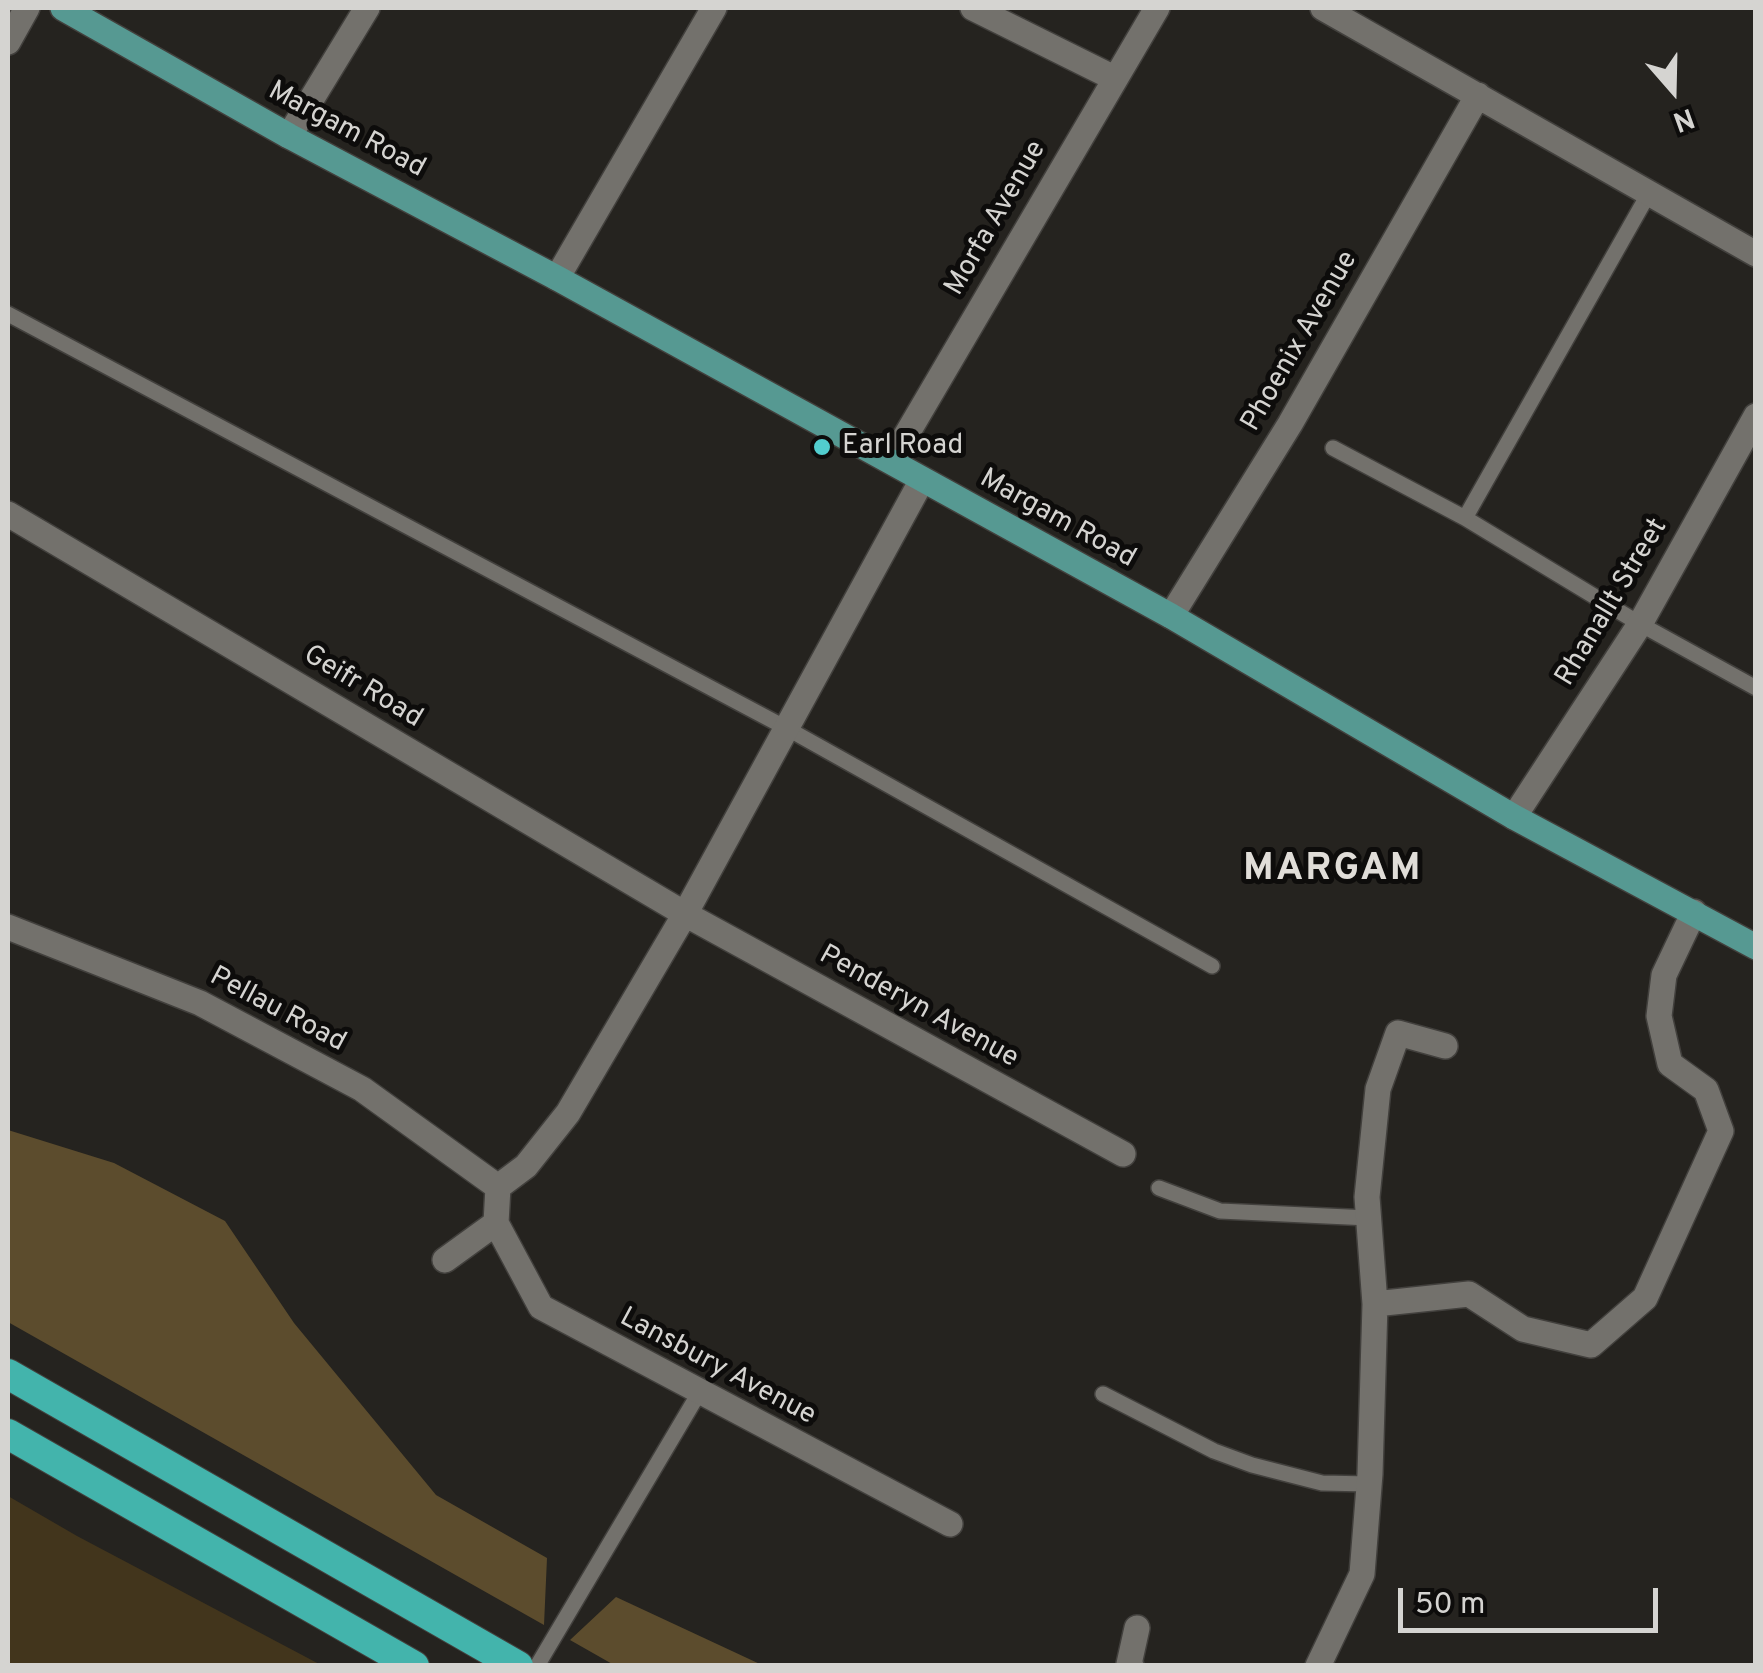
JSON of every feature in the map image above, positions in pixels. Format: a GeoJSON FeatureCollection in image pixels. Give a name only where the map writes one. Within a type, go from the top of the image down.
{"type":"FeatureCollection","features":[{"type":"Feature","properties":{"kind":"highway"},"geometry":{"type":"LineString","coordinates":[[8,1374],[518,1666]]}},
{"type":"Feature","properties":{"kind":"highway"},"geometry":{"type":"LineString","coordinates":[[8,1434],[414,1666]]}},
{"type":"Feature","properties":{"kind":"main road","name":"Margam Road"},"geometry":{"type":"LineString","coordinates":[[64,8],[289,136],[557,278],[1171,616],[1514,817],[1756,947]]}},
{"type":"Feature","properties":{"kind":"street"},"geometry":{"type":"LineString","coordinates":[[8,42],[27,8]]}},
{"type":"Feature","properties":{"kind":"street"},"geometry":{"type":"LineString","coordinates":[[289,136],[367,8]]}},
{"type":"Feature","properties":{"kind":"street"},"geometry":{"type":"LineString","coordinates":[[557,278],[714,8]]}},
{"type":"Feature","properties":{"kind":"street"},"geometry":{"type":"LineString","coordinates":[[973,8],[1114,78]]}},
{"type":"Feature","properties":{"kind":"street","name":"Morfa Avenue"},"geometry":{"type":"LineString","coordinates":[[891,461],[1156,8]]}},
{"type":"Feature","properties":{"kind":"street"},"geometry":{"type":"LineString","coordinates":[[1323,8],[1756,254]]}},
{"type":"Feature","properties":{"kind":"street","name":"Phoenix Avenue"},"geometry":{"type":"LineString","coordinates":[[1171,616],[1290,424],[1478,94]]}},
{"type":"Feature","properties":{"kind":"street","name":"Rhanallt Street"},"geometry":{"type":"LineString","coordinates":[[1514,817],[1640,624],[1756,416]]}},
{"type":"Feature","properties":{"kind":"street"},"geometry":{"type":"LineString","coordinates":[[444,1260],[496,1224],[498,1188],[526,1166],[568,1113],[788,730],[922,480]]}},
{"type":"Feature","properties":{"kind":"street","name":"Geifr Road"},"geometry":{"type":"LineString","coordinates":[[8,514],[685,914]]}},
{"type":"Feature","properties":{"kind":"street"},"geometry":{"type":"LineString","coordinates":[[1374,1304],[1469,1294],[1523,1329],[1591,1345],[1644,1298],[1720,1131],[1706,1090],[1670,1064],[1658,1016],[1664,974],[1694,912]]}},
{"type":"Feature","properties":{"kind":"street","name":"Penderyn Avenue"},"geometry":{"type":"LineString","coordinates":[[685,914],[1123,1154]]}},
{"type":"Feature","properties":{"kind":"street","name":"Pellau Road"},"geometry":{"type":"LineString","coordinates":[[8,928],[200,1002],[362,1089],[498,1188]]}},
{"type":"Feature","properties":{"kind":"street"},"geometry":{"type":"LineString","coordinates":[[1318,1666],[1362,1574],[1374,1304],[1367,1198],[1378,1089],[1398,1034],[1445,1046]]}},
{"type":"Feature","properties":{"kind":"street","name":"Lansbury Avenue"},"geometry":{"type":"LineString","coordinates":[[496,1224],[541,1308],[950,1524]]}},
{"type":"Feature","properties":{"kind":"street"},"geometry":{"type":"LineString","coordinates":[[1131,1666],[1128,1664],[1137,1628]]}},
{"type":"Feature","properties":{"kind":"lane"},"geometry":{"type":"LineString","coordinates":[[1465,518],[1649,192]]}},
{"type":"Feature","properties":{"kind":"lane"},"geometry":{"type":"LineString","coordinates":[[8,314],[788,730],[1212,966]]}},
{"type":"Feature","properties":{"kind":"lane"},"geometry":{"type":"LineString","coordinates":[[1334,448],[1465,518],[1640,624],[1756,688]]}},
{"type":"Feature","properties":{"kind":"lane"},"geometry":{"type":"LineString","coordinates":[[1159,1188],[1220,1210],[1369,1218]]}},
{"type":"Feature","properties":{"kind":"lane"},"geometry":{"type":"LineString","coordinates":[[538,1666],[699,1394]]}},
{"type":"Feature","properties":{"kind":"lane"},"geometry":{"type":"LineString","coordinates":[[1102,1394],[1214,1451],[1252,1465],[1322,1482],[1369,1484]]}},
{"type":"Feature","properties":{"kind":"shaded area"},"geometry":{"type":"Polygon","coordinates":[[[8,1130],[114,1163],[225,1221],[294,1323],[436,1495],[547,1558],[544,1625],[8,1322],[8,1130]]]}},
{"type":"Feature","properties":{"kind":"shaded area"},"geometry":{"type":"Polygon","coordinates":[[[8,1496],[77,1536],[321,1665],[8,1665],[8,1496]]]}},
{"type":"Feature","properties":{"kind":"shaded area"},"geometry":{"type":"Polygon","coordinates":[[[616,1597],[762,1665],[614,1665],[570,1640],[616,1597]]]}},
{"type":"Feature","properties":{"kind":"place","name":"Earl Road"},"geometry":{"type":"Point","coordinates":[822,447]}},
{"type":"Feature","properties":{"kind":"district","name":"MARGAM"},"geometry":{"type":"Point","coordinates":[1333,871]}}]}
